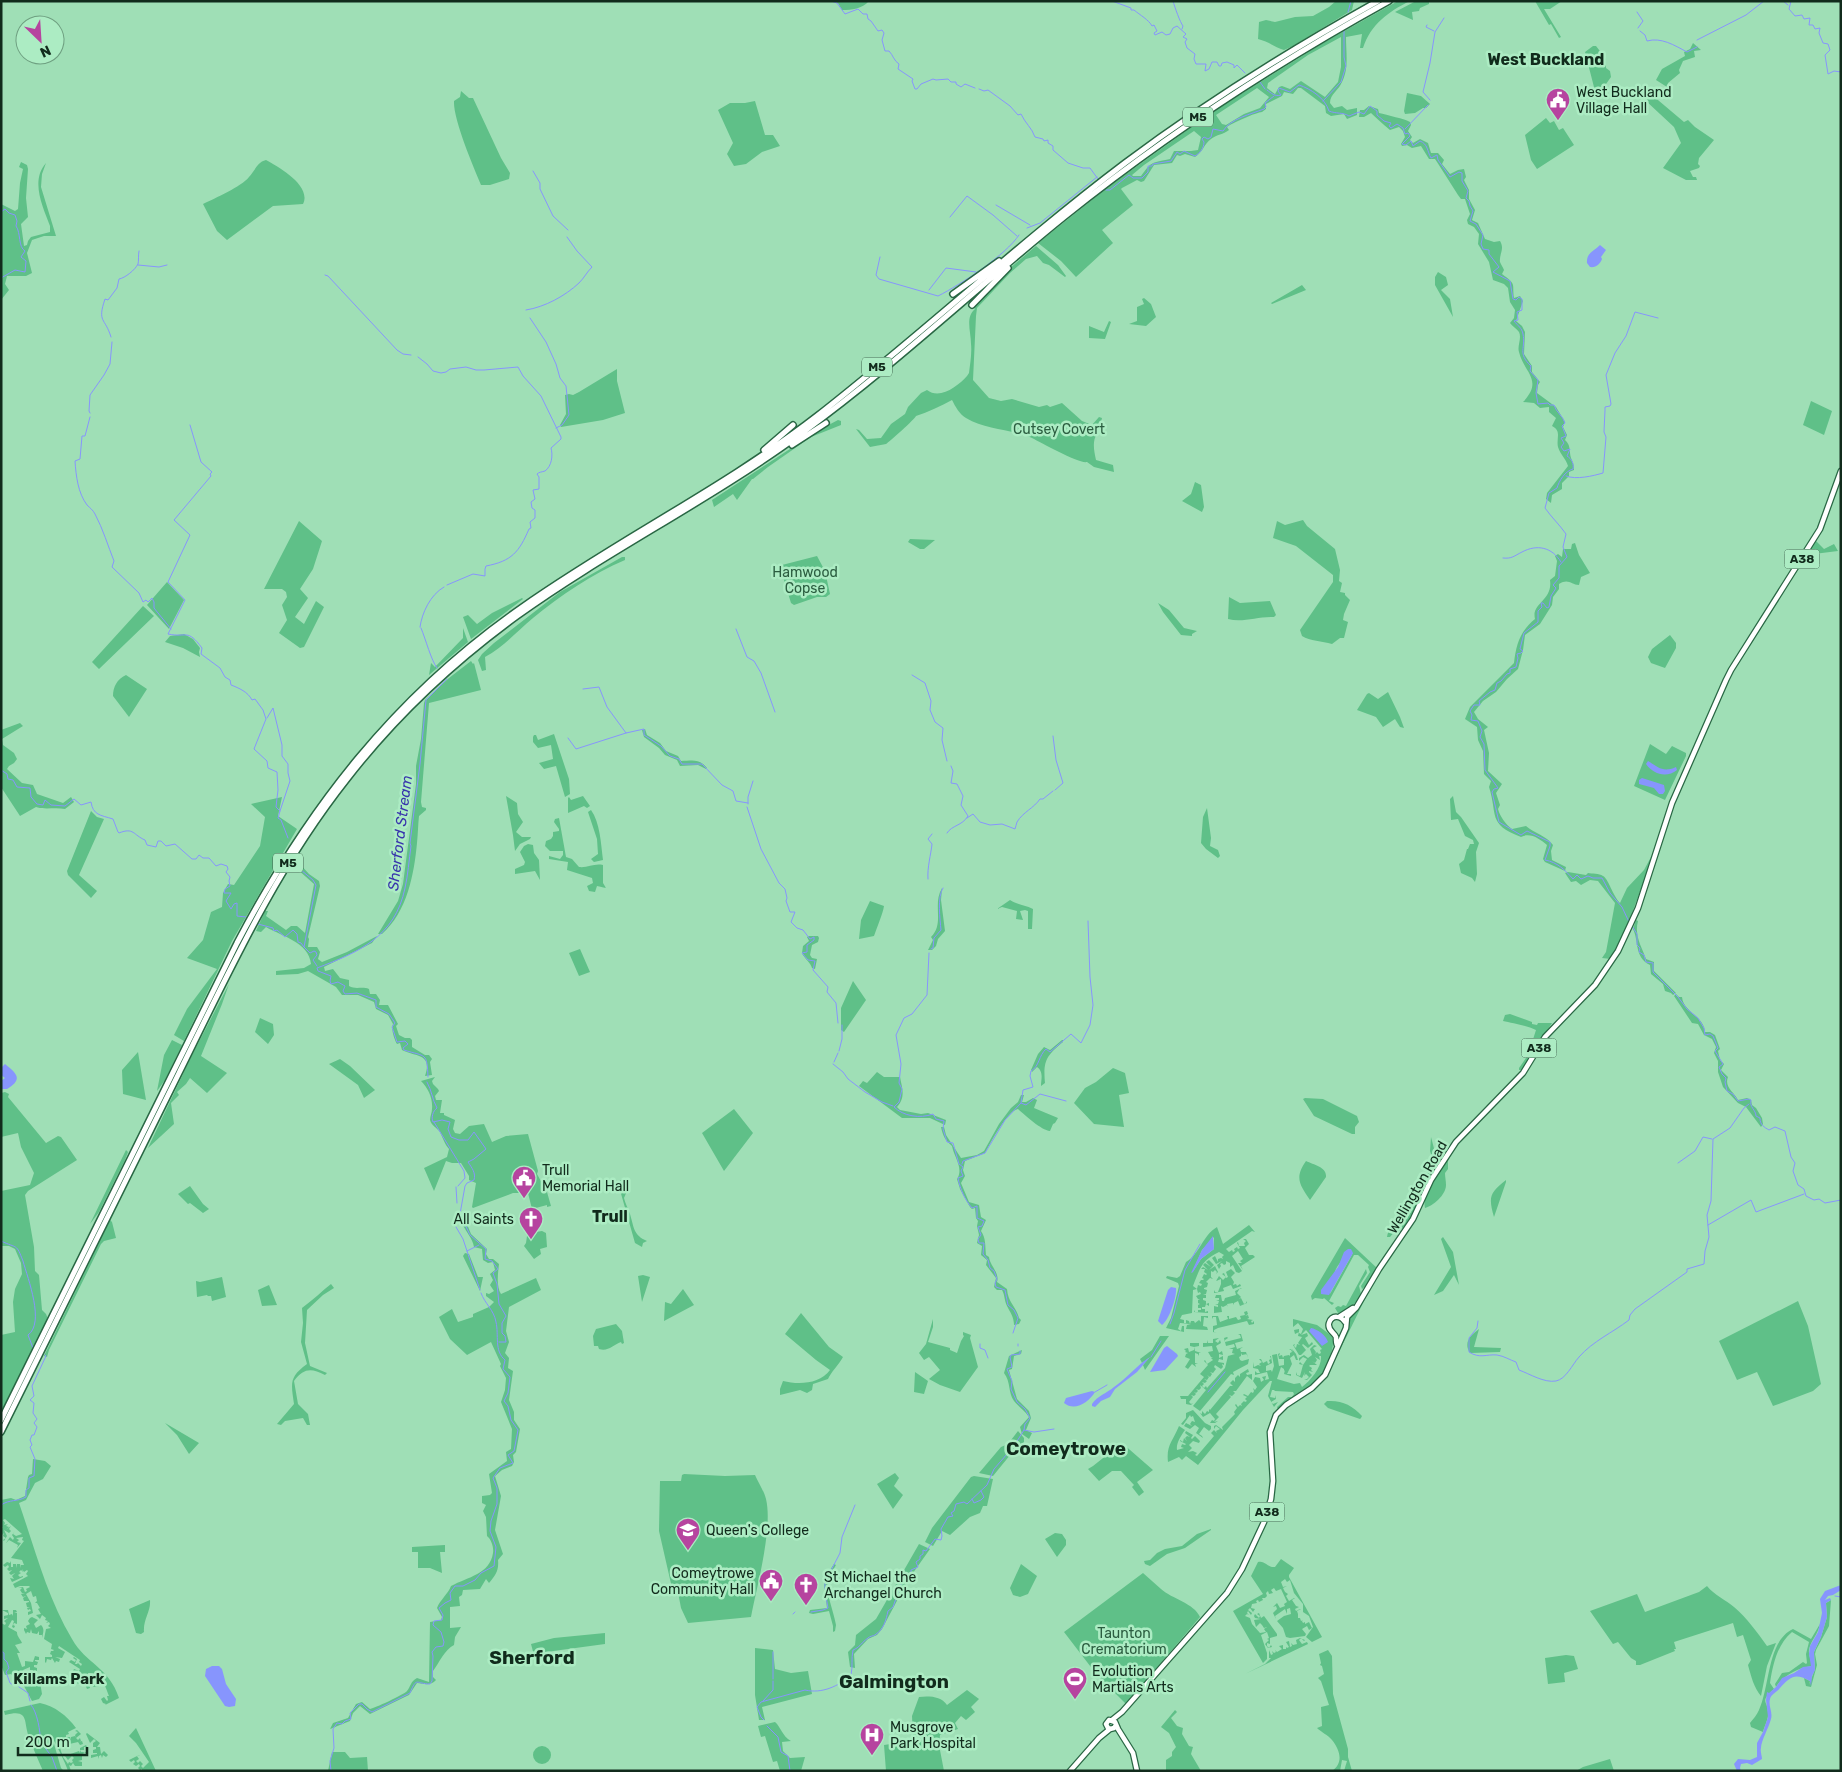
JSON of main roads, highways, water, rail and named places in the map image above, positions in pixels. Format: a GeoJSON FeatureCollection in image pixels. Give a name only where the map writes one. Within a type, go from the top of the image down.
{"type":"FeatureCollection","features":[{"type":"Feature","properties":{"kind":"highway","name":"M5"},"geometry":{"type":"LineString","coordinates":[[1,1420],[250,918],[294,842],[346,771],[385,726],[462,653],[498,624],[556,584],[745,467],[838,399],[1028,240],[1127,162],[1201,109],[1294,49],[1378,1]]}},
{"type":"Feature","properties":{"kind":"highway","name":"M5"},"geometry":{"type":"LineString","coordinates":[[1,1432],[254,920],[298,846],[350,774],[389,730],[466,656],[501,628],[558,588],[697,504],[769,457],[842,403],[1021,253],[1130,166],[1196,119],[1289,58],[1389,1]]}},
{"type":"Feature","properties":{"kind":"highway","name":"M5"},"geometry":{"type":"LineString","coordinates":[[953,294],[1028,240]]}},
{"type":"Feature","properties":{"kind":"highway","name":"M5"},"geometry":{"type":"LineString","coordinates":[[972,305],[1021,253]]}},
{"type":"Feature","properties":{"kind":"highway","name":"M5"},"geometry":{"type":"LineString","coordinates":[[769,457],[782,451],[826,423]]}},
{"type":"Feature","properties":{"kind":"highway","name":"M5"},"geometry":{"type":"LineString","coordinates":[[745,467],[793,425]]}},
{"type":"Feature","properties":{"kind":"main road","name":"Wellington Road"},"geometry":{"type":"LineString","coordinates":[[1115,1723],[1122,1712],[1236,1580],[1264,1522],[1272,1490],[1270,1432],[1273,1422],[1282,1408],[1311,1389],[1322,1379],[1331,1363],[1344,1331],[1347,1317],[1360,1302],[1379,1269],[1416,1214],[1431,1180],[1449,1151],[1462,1134],[1518,1079],[1545,1037],[1600,979],[1618,951],[1631,924],[1672,803],[1731,670],[1815,538],[1826,516],[1841,471]]}},
{"type":"Feature","properties":{"kind":"main road","name":"Wellington Road"},"geometry":{"type":"LineString","coordinates":[[1339,1317],[1360,1302]]}},
{"type":"Feature","properties":{"kind":"main road"},"geometry":{"type":"LineString","coordinates":[[1337,1346],[1329,1323],[1332,1318],[1339,1317],[1346,1322]]}},
{"type":"Feature","properties":{"kind":"main road"},"geometry":{"type":"LineString","coordinates":[[1333,1333],[1339,1334],[1344,1331]]}},
{"type":"Feature","properties":{"kind":"main road","name":"A38"},"geometry":{"type":"LineString","coordinates":[[1070,1771],[1115,1723],[1108,1721],[1099,1738]]}},
{"type":"Feature","properties":{"kind":"main road"},"geometry":{"type":"LineString","coordinates":[[1115,1723],[1133,1752],[1136,1771]]}},
{"type":"Feature","properties":{"kind":"main road"},"geometry":{"type":"LineString","coordinates":[[1106,1725],[1121,1734]]}},
{"type":"Feature","properties":{"kind":"water"},"geometry":{"type":"Polygon","coordinates":[[[1600,245],[1606,250],[1601,257],[1602,259],[1598,265],[1590,267],[1587,263],[1588,257],[1600,245]]]}},
{"type":"Feature","properties":{"kind":"water"},"geometry":{"type":"Polygon","coordinates":[[[1648,761],[1661,769],[1676,767],[1677,770],[1665,775],[1657,773],[1646,764],[1648,761]]]}},
{"type":"Feature","properties":{"kind":"water"},"geometry":{"type":"Polygon","coordinates":[[[1642,778],[1664,785],[1665,791],[1663,794],[1659,794],[1654,788],[1639,784],[1639,780],[1642,778]]]}},
{"type":"Feature","properties":{"kind":"water"},"geometry":{"type":"Polygon","coordinates":[[[5,1064],[15,1073],[17,1079],[7,1089],[1,1089],[1,1081],[5,1078],[1,1075],[1,1068],[5,1064]]]}},
{"type":"Feature","properties":{"kind":"water"},"geometry":{"type":"Polygon","coordinates":[[[1213,1236],[1214,1249],[1201,1259],[1191,1273],[1202,1250],[1213,1236]]]}},
{"type":"Feature","properties":{"kind":"water"},"geometry":{"type":"Polygon","coordinates":[[[1351,1249],[1353,1253],[1329,1295],[1321,1294],[1321,1290],[1338,1267],[1344,1252],[1351,1249]]]}},
{"type":"Feature","properties":{"kind":"water"},"geometry":{"type":"Polygon","coordinates":[[[1171,1287],[1176,1288],[1175,1297],[1170,1313],[1162,1325],[1158,1321],[1168,1290],[1171,1287]]]}},
{"type":"Feature","properties":{"kind":"water"},"geometry":{"type":"Polygon","coordinates":[[[1311,1328],[1321,1333],[1328,1342],[1322,1346],[1309,1331],[1311,1328]]]}},
{"type":"Feature","properties":{"kind":"water"},"geometry":{"type":"Polygon","coordinates":[[[1167,1346],[1178,1356],[1165,1370],[1150,1372],[1164,1348],[1167,1346]]]}},
{"type":"Feature","properties":{"kind":"water"},"geometry":{"type":"Polygon","coordinates":[[[1150,1357],[1137,1372],[1115,1389],[1110,1397],[1101,1401],[1095,1407],[1092,1406],[1097,1399],[1150,1357]]]}},
{"type":"Feature","properties":{"kind":"water"},"geometry":{"type":"Polygon","coordinates":[[[1092,1391],[1095,1392],[1081,1405],[1068,1406],[1064,1403],[1066,1398],[1092,1391]]]}},
{"type":"Feature","properties":{"kind":"water"},"geometry":{"type":"Polygon","coordinates":[[[1841,1585],[1841,1590],[1828,1596],[1825,1600],[1830,1598],[1831,1600],[1826,1603],[1827,1617],[1814,1652],[1815,1670],[1811,1686],[1810,1681],[1801,1677],[1790,1678],[1771,1697],[1770,1722],[1761,1745],[1762,1759],[1752,1765],[1747,1763],[1741,1764],[1741,1771],[1737,1771],[1734,1764],[1738,1759],[1750,1760],[1757,1757],[1757,1743],[1768,1717],[1767,1692],[1769,1693],[1776,1687],[1782,1678],[1803,1667],[1811,1666],[1810,1646],[1818,1632],[1822,1613],[1820,1599],[1825,1591],[1841,1585]]]}},
{"type":"Feature","properties":{"kind":"water"},"geometry":{"type":"Polygon","coordinates":[[[212,1666],[219,1666],[222,1669],[226,1684],[236,1699],[235,1706],[225,1706],[205,1676],[206,1669],[212,1666]]]}},
{"type":"Feature","properties":{"kind":"waterway"},"geometry":{"type":"LineString","coordinates":[[831,1],[837,3],[845,14],[858,9],[863,14],[867,14],[868,19],[878,31],[882,30],[884,33],[882,40],[885,51],[889,51],[899,64],[898,69],[913,79],[915,89],[933,79],[948,79],[951,82],[956,82],[961,87],[965,84],[975,88]]}},
{"type":"Feature","properties":{"kind":"waterway"},"geometry":{"type":"LineString","coordinates":[[1112,1],[1131,8],[1131,10],[1134,10],[1152,26],[1154,25],[1157,31],[1154,33],[1155,35],[1162,32],[1166,35],[1170,34],[1173,28],[1177,26],[1186,34],[1183,37],[1187,39],[1185,42],[1187,48],[1195,54],[1196,64],[1206,64],[1205,71],[1209,69],[1212,62],[1217,62],[1219,66],[1227,62],[1234,65],[1234,68],[1237,65],[1245,73]]}},
{"type":"Feature","properties":{"kind":"waterway"},"geometry":{"type":"LineString","coordinates":[[1173,1],[1183,26],[1182,29]]}},
{"type":"Feature","properties":{"kind":"waterway"},"geometry":{"type":"LineString","coordinates":[[1348,12],[1351,1]]}},
{"type":"Feature","properties":{"kind":"waterway"},"geometry":{"type":"LineString","coordinates":[[1697,40],[1746,15],[1764,1]]}},
{"type":"Feature","properties":{"kind":"waterway"},"geometry":{"type":"LineString","coordinates":[[1783,1],[1788,5]]}},
{"type":"Feature","properties":{"kind":"waterway"},"geometry":{"type":"LineString","coordinates":[[1791,1],[1789,9],[1795,16],[1802,15],[1804,19],[1810,18],[1809,25],[1813,25],[1815,29],[1820,28],[1819,33],[1823,43],[1828,44],[1830,50],[1825,55],[1828,74],[1834,71],[1841,72]]}},
{"type":"Feature","properties":{"kind":"waterway"},"geometry":{"type":"LineString","coordinates":[[1637,12],[1643,21],[1638,28]]}},
{"type":"Feature","properties":{"kind":"waterway"},"geometry":{"type":"LineString","coordinates":[[1430,100],[1423,92],[1435,32],[1444,18]]}},
{"type":"Feature","properties":{"kind":"waterway"},"geometry":{"type":"LineString","coordinates":[[1427,25],[1426,27],[1434,31]]}},
{"type":"Feature","properties":{"kind":"waterway"},"geometry":{"type":"LineString","coordinates":[[1323,101],[1341,82],[1346,66],[1344,31]]}},
{"type":"Feature","properties":{"kind":"waterway"},"geometry":{"type":"LineString","coordinates":[[1640,31],[1645,35],[1647,41],[1662,41],[1687,52],[1697,47]]}},
{"type":"Feature","properties":{"kind":"waterway"},"geometry":{"type":"LineString","coordinates":[[1260,82],[1265,89]]}},
{"type":"Feature","properties":{"kind":"waterway"},"geometry":{"type":"LineString","coordinates":[[1267,90],[1273,94],[1281,95],[1278,91],[1279,88],[1290,92],[1299,85],[1317,95],[1329,111],[1349,116],[1359,112],[1364,114],[1370,106],[1377,111],[1377,115],[1384,121],[1391,123],[1389,126],[1391,128],[1397,124],[1403,128],[1405,134],[1408,133],[1410,136],[1402,144],[1406,145],[1411,141],[1413,146],[1420,141],[1423,142],[1431,158],[1437,155],[1438,160],[1450,177],[1459,172],[1462,173],[1462,181],[1468,191],[1466,198],[1473,211],[1470,221],[1476,224],[1483,235],[1481,244],[1483,249],[1489,250],[1489,254],[1499,267],[1493,272],[1510,281],[1513,299],[1516,300],[1519,297],[1522,299],[1522,310],[1517,312],[1518,320],[1514,321],[1521,329],[1524,339],[1524,357],[1531,366],[1530,371],[1538,380],[1536,393],[1538,404],[1548,403],[1554,405],[1564,421],[1565,423],[1562,426],[1566,436],[1561,438],[1564,443],[1561,447],[1564,451],[1570,449],[1567,456],[1573,465],[1573,469],[1567,472],[1557,488],[1549,493],[1545,508],[1566,534],[1563,547],[1567,557],[1559,566],[1559,578],[1553,585],[1556,588],[1551,596],[1549,607],[1547,608],[1541,603],[1542,607],[1538,611],[1538,622],[1524,633],[1520,649],[1523,651],[1517,654],[1516,667],[1510,669],[1510,673],[1497,683],[1495,690],[1479,701],[1480,705],[1474,705],[1470,711],[1472,715],[1471,720],[1478,721],[1482,731],[1480,737],[1484,744],[1485,770],[1498,788],[1492,792],[1499,822],[1521,835],[1527,831],[1550,842],[1545,860],[1560,867],[1573,879],[1577,875],[1581,879],[1588,876],[1602,878],[1610,893],[1622,907],[1629,922]]}},
{"type":"Feature","properties":{"kind":"waterway"},"geometry":{"type":"LineString","coordinates":[[979,89],[988,90],[1010,106],[1018,115],[1021,114],[1035,137],[1044,141],[1048,140],[1048,143],[1053,146],[1053,150],[1068,163],[1083,168],[1090,168],[1098,179]]}},
{"type":"Feature","properties":{"kind":"waterway"},"geometry":{"type":"LineString","coordinates":[[1106,190],[1110,190],[1129,175],[1133,178],[1142,178],[1148,172],[1148,166],[1171,161],[1177,152],[1180,154],[1184,151],[1195,156],[1203,146],[1204,142],[1202,139],[1204,137],[1208,139],[1211,137],[1213,129],[1223,131],[1236,120],[1264,109],[1266,107],[1265,103],[1274,96]]}},
{"type":"Feature","properties":{"kind":"waterway"},"geometry":{"type":"LineString","coordinates":[[1405,129],[1428,105]]}},
{"type":"Feature","properties":{"kind":"waterway"},"geometry":{"type":"LineString","coordinates":[[533,171],[540,183],[540,189],[553,216],[568,230]]}},
{"type":"Feature","properties":{"kind":"waterway"},"geometry":{"type":"LineString","coordinates":[[1027,228],[1040,223],[1097,177]]}},
{"type":"Feature","properties":{"kind":"waterway"},"geometry":{"type":"LineString","coordinates":[[950,217],[967,196],[1017,236]]}},
{"type":"Feature","properties":{"kind":"waterway"},"geometry":{"type":"LineString","coordinates":[[996,205],[1030,225]]}},
{"type":"Feature","properties":{"kind":"waterway","name":"Sherford Stream"},"geometry":{"type":"LineString","coordinates":[[1,212],[5,209],[15,215],[20,243],[25,251],[21,257],[26,261],[25,272],[15,270],[1,278]]}},
{"type":"Feature","properties":{"kind":"waterway"},"geometry":{"type":"LineString","coordinates":[[880,257],[876,275],[879,279],[938,296],[958,285],[993,260],[1013,243],[1019,235]]}},
{"type":"Feature","properties":{"kind":"waterway"},"geometry":{"type":"LineString","coordinates":[[526,310],[547,304],[561,296],[579,283],[592,267],[567,237]]}},
{"type":"Feature","properties":{"kind":"waterway"},"geometry":{"type":"LineString","coordinates":[[111,337],[102,316],[105,299],[108,300],[117,288],[119,279],[137,266],[139,251]]}},
{"type":"Feature","properties":{"kind":"waterway"},"geometry":{"type":"LineString","coordinates":[[138,265],[159,267],[167,265]]}},
{"type":"Feature","properties":{"kind":"waterway"},"geometry":{"type":"LineString","coordinates":[[929,290],[946,268],[976,272]]}},
{"type":"Feature","properties":{"kind":"waterway"},"geometry":{"type":"LineString","coordinates":[[325,275],[397,350],[403,354],[411,355]]}},
{"type":"Feature","properties":{"kind":"waterway"},"geometry":{"type":"LineString","coordinates":[[1566,476],[1579,478],[1603,473],[1606,437],[1604,432],[1605,407],[1611,404],[1606,375],[1615,353],[1626,336],[1635,312],[1658,318]]}},
{"type":"Feature","properties":{"kind":"waterway"},"geometry":{"type":"LineString","coordinates":[[530,318],[546,342],[560,378],[566,386],[569,415],[562,425],[556,428]]}},
{"type":"Feature","properties":{"kind":"waterway"},"geometry":{"type":"LineString","coordinates":[[90,413],[90,395],[110,364],[112,342]]}},
{"type":"Feature","properties":{"kind":"waterway"},"geometry":{"type":"LineString","coordinates":[[418,357],[433,371],[441,373],[450,369],[466,367],[476,370],[518,367],[523,376],[541,396],[561,437],[551,448],[551,463],[545,471],[537,474],[539,477],[539,489],[533,490],[535,499],[531,502],[532,508],[535,510],[535,518],[530,522],[531,528],[522,544],[508,558],[486,566],[485,576],[473,574],[447,585]]}},
{"type":"Feature","properties":{"kind":"waterway"},"geometry":{"type":"LineString","coordinates":[[90,417],[85,436],[82,436],[80,459],[75,461],[81,495],[94,513],[100,526],[114,561],[112,567],[139,593],[143,602],[146,600],[148,602],[152,598],[154,608],[171,629]]}},
{"type":"Feature","properties":{"kind":"waterway"},"geometry":{"type":"LineString","coordinates":[[190,425],[201,462],[212,472],[211,476],[174,520],[190,535],[168,582],[185,600],[168,634],[186,635],[193,638],[202,648],[201,654],[220,668],[225,677],[230,680],[231,685],[246,693],[252,700],[255,699],[263,710],[266,719],[254,749],[267,761],[268,768],[277,772],[278,790],[276,807],[280,811],[278,818],[281,820],[288,838]]}},
{"type":"Feature","properties":{"kind":"waterway"},"geometry":{"type":"LineString","coordinates":[[1503,558],[1511,558],[1533,548],[1544,548],[1553,553],[1561,562]]}},
{"type":"Feature","properties":{"kind":"waterway","name":"Sherford Stream"},"geometry":{"type":"LineString","coordinates":[[420,627],[428,605],[439,590],[444,587]]}},
{"type":"Feature","properties":{"kind":"waterway","name":"Sherford Stream"},"geometry":{"type":"LineString","coordinates":[[421,628],[437,668]]}},
{"type":"Feature","properties":{"kind":"waterway"},"geometry":{"type":"LineString","coordinates":[[736,629],[747,657],[754,661],[761,673],[775,712]]}},
{"type":"Feature","properties":{"kind":"waterway"},"geometry":{"type":"LineString","coordinates":[[912,675],[925,683],[931,701],[930,710],[935,722],[943,728],[942,740],[947,761]]}},
{"type":"Feature","properties":{"kind":"waterway","name":"Sherford Stream"},"geometry":{"type":"LineString","coordinates":[[428,1077],[426,1059],[421,1055],[404,1050],[403,1048],[408,1044],[405,1041],[397,1042],[392,1027],[395,1023],[389,1014],[376,1007],[376,1000],[357,993],[345,994],[343,991],[345,986],[338,982],[331,984],[331,976],[318,971],[317,968],[347,956],[373,940],[384,931],[400,905],[405,888],[411,846],[426,700],[447,679]]}},
{"type":"Feature","properties":{"kind":"waterway"},"geometry":{"type":"LineString","coordinates":[[583,689],[599,687],[607,707],[626,733],[644,729],[644,735],[661,746],[670,756],[679,759],[682,764],[702,764],[722,785],[733,791],[736,801],[748,803]]}},
{"type":"Feature","properties":{"kind":"waterway"},"geometry":{"type":"LineString","coordinates":[[267,718],[273,708],[282,745],[282,756],[288,764],[290,781],[280,811]]}},
{"type":"Feature","properties":{"kind":"waterway"},"geometry":{"type":"LineString","coordinates":[[568,738],[576,749],[626,733]]}},
{"type":"Feature","properties":{"kind":"waterway"},"geometry":{"type":"LineString","coordinates":[[1053,736],[1056,760],[1063,783],[1055,790]]}},
{"type":"Feature","properties":{"kind":"waterway"},"geometry":{"type":"LineString","coordinates":[[947,833],[963,822],[968,816],[961,805],[963,796],[957,784],[951,783],[953,771],[951,766]]}},
{"type":"Feature","properties":{"kind":"waterway","name":"Sherford Stream"},"geometry":{"type":"LineString","coordinates":[[1,770],[7,774],[8,779],[13,780],[17,787],[30,788],[31,797],[37,804],[43,805],[45,800],[51,805],[65,806],[74,799],[81,805],[91,802],[95,812],[113,819],[119,833],[131,831],[145,840],[147,845],[156,847],[158,841],[161,841],[166,846],[175,844],[192,859],[196,859],[199,855],[203,858],[209,858],[216,866],[221,864],[227,866],[226,872],[230,877],[230,886],[225,889],[224,893],[231,893],[226,901],[231,909],[237,903],[237,916],[246,917]]}},
{"type":"Feature","properties":{"kind":"waterway"},"geometry":{"type":"LineString","coordinates":[[748,804],[753,781]]}},
{"type":"Feature","properties":{"kind":"waterway"},"geometry":{"type":"LineString","coordinates":[[967,818],[973,814],[980,822],[990,825],[1002,824],[1015,829],[1022,815],[1040,799],[1043,799],[1053,791]]}},
{"type":"Feature","properties":{"kind":"waterway"},"geometry":{"type":"LineString","coordinates":[[747,807],[761,849],[779,883],[785,889],[786,901],[790,912],[795,912],[791,922],[797,928],[803,930],[810,939],[814,937],[814,940],[807,945],[807,952],[802,953],[808,960],[815,961],[813,970],[828,987],[827,992],[836,1003],[838,1023]]}},
{"type":"Feature","properties":{"kind":"waterway"},"geometry":{"type":"LineString","coordinates":[[928,879],[932,844],[928,839],[932,834]]}},
{"type":"Feature","properties":{"kind":"waterway"},"geometry":{"type":"LineString","coordinates":[[296,861],[301,870],[316,885],[304,947],[310,953],[316,952],[317,955],[313,960],[317,966]]}},
{"type":"Feature","properties":{"kind":"waterway"},"geometry":{"type":"LineString","coordinates":[[931,949],[933,948],[934,938],[941,930],[939,902],[943,888]]}},
{"type":"Feature","properties":{"kind":"waterway"},"geometry":{"type":"LineString","coordinates":[[1021,1103],[1023,1090],[1033,1087],[1030,1076],[1031,1071],[1036,1067],[1046,1049],[1050,1052],[1071,1034],[1081,1043],[1090,1025],[1093,1005],[1088,921]]}},
{"type":"Feature","properties":{"kind":"waterway"},"geometry":{"type":"LineString","coordinates":[[258,924],[273,928],[274,931],[277,930],[285,937],[293,930],[297,934],[298,942],[304,947]]}},
{"type":"Feature","properties":{"kind":"waterway"},"geometry":{"type":"LineString","coordinates":[[1632,926],[1637,934],[1639,952],[1644,955],[1646,962],[1653,963],[1653,972],[1687,1009],[1698,1018],[1704,1028],[1705,1035],[1710,1034],[1713,1036],[1718,1048],[1715,1051],[1723,1064],[1719,1067],[1726,1078],[1727,1091],[1733,1094],[1738,1101],[1751,1100],[1756,1116],[1760,1118],[1765,1128],[1769,1130],[1775,1127],[1785,1131],[1791,1157],[1795,1163],[1793,1171],[1798,1185],[1804,1189],[1806,1196],[1814,1200],[1819,1199],[1825,1203],[1841,1200]]}},
{"type":"Feature","properties":{"kind":"waterway"},"geometry":{"type":"LineString","coordinates":[[929,953],[927,995],[912,1014],[904,1018],[896,1035],[901,1064],[899,1083],[902,1089],[899,1102],[894,1107],[902,1113],[912,1116],[928,1116],[933,1114],[936,1119],[944,1121],[943,1129],[947,1142],[953,1143],[959,1164],[963,1167],[961,1171],[963,1176],[958,1178],[961,1190],[972,1208],[977,1206],[977,1218],[984,1221],[982,1226],[978,1227],[981,1235],[978,1239],[979,1243],[984,1243],[983,1254],[988,1260],[990,1268],[994,1271],[997,1279],[996,1287],[1005,1290],[1008,1305],[1014,1310],[1018,1318],[1013,1333]]}},
{"type":"Feature","properties":{"kind":"waterway"},"geometry":{"type":"LineString","coordinates":[[839,1051],[842,1039],[842,1025]]}},
{"type":"Feature","properties":{"kind":"waterway"},"geometry":{"type":"LineString","coordinates":[[834,1062],[838,1053]]}},
{"type":"Feature","properties":{"kind":"waterway"},"geometry":{"type":"LineString","coordinates":[[833,1064],[865,1092],[893,1106]]}},
{"type":"Feature","properties":{"kind":"waterway","name":"Sherford Stream"},"geometry":{"type":"LineString","coordinates":[[427,1082],[437,1108],[433,1114],[433,1122],[442,1120],[450,1122],[448,1129],[451,1137],[459,1140],[468,1140],[474,1132],[486,1149],[468,1162],[473,1171],[474,1180],[465,1186],[460,1214],[470,1235],[486,1249],[485,1259],[492,1261],[498,1269],[493,1273],[497,1284],[499,1304],[506,1316],[502,1323],[502,1333],[505,1336],[506,1342],[499,1342]]}},
{"type":"Feature","properties":{"kind":"waterway"},"geometry":{"type":"LineString","coordinates":[[962,1164],[963,1161],[985,1153],[1005,1120],[1021,1103],[1026,1105],[1040,1094],[1066,1101]]}},
{"type":"Feature","properties":{"kind":"waterway"},"geometry":{"type":"LineString","coordinates":[[1478,1321],[1477,1328],[1469,1338],[1469,1352],[1480,1356],[1497,1355],[1505,1357],[1516,1362],[1519,1370],[1542,1379],[1556,1381],[1563,1378],[1584,1351],[1629,1320],[1630,1315],[1635,1309],[1687,1272],[1687,1269],[1704,1264],[1709,1237],[1707,1215],[1711,1201],[1713,1139],[1730,1128],[1749,1104]]}},
{"type":"Feature","properties":{"kind":"waterway"},"geometry":{"type":"LineString","coordinates":[[434,1122],[464,1171],[465,1178],[458,1186]]}},
{"type":"Feature","properties":{"kind":"waterway"},"geometry":{"type":"LineString","coordinates":[[1678,1163],[1695,1151],[1703,1137],[1712,1139]]}},
{"type":"Feature","properties":{"kind":"waterway"},"geometry":{"type":"LineString","coordinates":[[456,1187],[457,1203]]}},
{"type":"Feature","properties":{"kind":"waterway"},"geometry":{"type":"LineString","coordinates":[[1708,1225],[1751,1200],[1756,1212],[1804,1194]]}},
{"type":"Feature","properties":{"kind":"waterway"},"geometry":{"type":"LineString","coordinates":[[456,1227],[463,1239],[480,1290]]}},
{"type":"Feature","properties":{"kind":"waterway"},"geometry":{"type":"LineString","coordinates":[[1,1241],[14,1246],[23,1261],[34,1300],[35,1321],[33,1329],[28,1335],[33,1348]]}},
{"type":"Feature","properties":{"kind":"waterway"},"geometry":{"type":"LineString","coordinates":[[1170,1324],[1185,1270],[1200,1244]]}},
{"type":"Feature","properties":{"kind":"waterway"},"geometry":{"type":"LineString","coordinates":[[467,1251],[479,1245]]}},
{"type":"Feature","properties":{"kind":"waterway","name":"Sherford Stream"},"geometry":{"type":"LineString","coordinates":[[331,1771],[330,1761],[334,1748],[333,1729],[337,1723],[342,1724],[351,1719],[350,1713],[359,1704],[362,1704],[372,1712],[410,1693],[417,1682],[430,1684],[432,1681],[432,1652],[436,1647],[443,1646],[444,1642],[441,1632],[433,1625],[434,1621],[442,1620],[443,1615],[439,1608],[451,1600],[450,1593],[455,1586],[463,1586],[475,1580],[481,1573],[494,1566],[496,1547],[490,1531],[491,1521],[497,1504],[497,1488],[493,1478],[500,1468],[513,1463],[508,1455],[514,1451],[518,1430],[511,1420],[508,1406],[504,1401],[508,1393],[510,1377],[503,1369],[505,1360],[499,1352],[495,1318],[481,1293]]}},
{"type":"Feature","properties":{"kind":"waterway"},"geometry":{"type":"LineString","coordinates":[[1151,1357],[1161,1341]]}},
{"type":"Feature","properties":{"kind":"waterway"},"geometry":{"type":"LineString","coordinates":[[980,1344],[980,1348],[985,1350],[988,1358]]}},
{"type":"Feature","properties":{"kind":"waterway"},"geometry":{"type":"LineString","coordinates":[[764,1720],[757,1707],[761,1702],[805,1690],[824,1690],[841,1683],[851,1675],[853,1650],[869,1637],[878,1633],[883,1627],[888,1611],[893,1607],[904,1576],[911,1576],[911,1570],[918,1567],[916,1562],[923,1554],[923,1550],[926,1551],[935,1539],[941,1540],[941,1529],[948,1517],[953,1516],[951,1513],[954,1511],[956,1504],[964,1502],[967,1504],[987,1485],[994,1469],[1014,1446],[1030,1418],[1025,1409],[1017,1402],[1011,1389],[1012,1381],[1007,1369],[1012,1367],[1011,1355],[1020,1354],[1020,1351]]}},
{"type":"Feature","properties":{"kind":"waterway"},"geometry":{"type":"LineString","coordinates":[[1,1505],[26,1497],[26,1490],[29,1488],[29,1478],[34,1476],[35,1459],[30,1447],[32,1445],[30,1440],[37,1427],[34,1423],[37,1419],[33,1413],[34,1403],[30,1400],[34,1396],[32,1386],[45,1355]]}},
{"type":"Feature","properties":{"kind":"waterway"},"geometry":{"type":"LineString","coordinates":[[1208,1392],[1225,1372]]}},
{"type":"Feature","properties":{"kind":"waterway"},"geometry":{"type":"LineString","coordinates":[[1095,1392],[1107,1385]]}},
{"type":"Feature","properties":{"kind":"waterway"},"geometry":{"type":"LineString","coordinates":[[1024,1430],[1034,1432],[1054,1429]]}},
{"type":"Feature","properties":{"kind":"waterway"},"geometry":{"type":"LineString","coordinates":[[972,1499],[974,1503],[981,1500],[984,1497],[981,1491]]}},
{"type":"Feature","properties":{"kind":"waterway"},"geometry":{"type":"LineString","coordinates":[[811,1612],[828,1608],[825,1582],[840,1553],[842,1537],[855,1505]]}},
{"type":"Feature","properties":{"kind":"waterway"},"geometry":{"type":"LineString","coordinates":[[1835,1596],[1841,1597]]}},
{"type":"Feature","properties":{"kind":"waterway"},"geometry":{"type":"LineString","coordinates":[[1,1651],[4,1653],[4,1659],[9,1668],[6,1672],[10,1683],[13,1685]]}},
{"type":"Feature","properties":{"kind":"waterway"},"geometry":{"type":"LineString","coordinates":[[773,1652],[773,1679]]}},
{"type":"Feature","properties":{"kind":"waterway"},"geometry":{"type":"LineString","coordinates":[[763,1701],[773,1690],[773,1681]]}},
{"type":"Feature","properties":{"kind":"waterway"},"geometry":{"type":"LineString","coordinates":[[19,1687],[28,1693],[30,1701]]}},
{"type":"Feature","properties":{"kind":"waterway"},"geometry":{"type":"LineString","coordinates":[[31,1705],[38,1722],[40,1741],[52,1757],[57,1771]]}},
{"type":"Feature","properties":{"kind":"waterway"},"geometry":{"type":"LineString","coordinates":[[767,1726],[778,1737],[781,1752],[788,1756],[790,1771]]}},
{"type":"Feature","properties":{"kind":"place","name":"West Buckland Village Hall"},"geometry":{"type":"Point","coordinates":[1558,121]}},
{"type":"Feature","properties":{"kind":"place","name":"Trull Memorial Hall"},"geometry":{"type":"Point","coordinates":[524,1199]}},
{"type":"Feature","properties":{"kind":"place","name":"All Saints"},"geometry":{"type":"Point","coordinates":[531,1240]}},
{"type":"Feature","properties":{"kind":"place","name":"Queen's College"},"geometry":{"type":"Point","coordinates":[688,1551]}},
{"type":"Feature","properties":{"kind":"place","name":"Comeytrowe Community Hall"},"geometry":{"type":"Point","coordinates":[771,1602]}},
{"type":"Feature","properties":{"kind":"place","name":"St Michael the Archangel Church"},"geometry":{"type":"Point","coordinates":[806,1606]}},
{"type":"Feature","properties":{"kind":"place","name":"Evolution Martials Arts"},"geometry":{"type":"Point","coordinates":[1075,1700]}},
{"type":"Feature","properties":{"kind":"place","name":"Musgrove Park Hospital"},"geometry":{"type":"Point","coordinates":[872,1756]}},
{"type":"Feature","properties":{"kind":"district","name":"West Buckland"},"geometry":{"type":"Point","coordinates":[1546,59]}},
{"type":"Feature","properties":{"kind":"district","name":"Trull"},"geometry":{"type":"Point","coordinates":[610,1216]}},
{"type":"Feature","properties":{"kind":"district","name":"Comeytrowe"},"geometry":{"type":"Point","coordinates":[1066,1448]}},
{"type":"Feature","properties":{"kind":"district","name":"Sherford"},"geometry":{"type":"Point","coordinates":[532,1657]}},
{"type":"Feature","properties":{"kind":"district","name":"Killams Park"},"geometry":{"type":"Point","coordinates":[59,1679]}},
{"type":"Feature","properties":{"kind":"district","name":"Galmington"},"geometry":{"type":"Point","coordinates":[894,1681]}},
{"type":"Feature","properties":{"kind":"park label","name":"Cutsey Covert"},"geometry":{"type":"Point","coordinates":[1059,429]}},
{"type":"Feature","properties":{"kind":"park label","name":"Hamwood Copse"},"geometry":{"type":"Point","coordinates":[805,580]}},
{"type":"Feature","properties":{"kind":"park label","name":"Taunton Crematorium"},"geometry":{"type":"Point","coordinates":[1124,1642]}}]}
